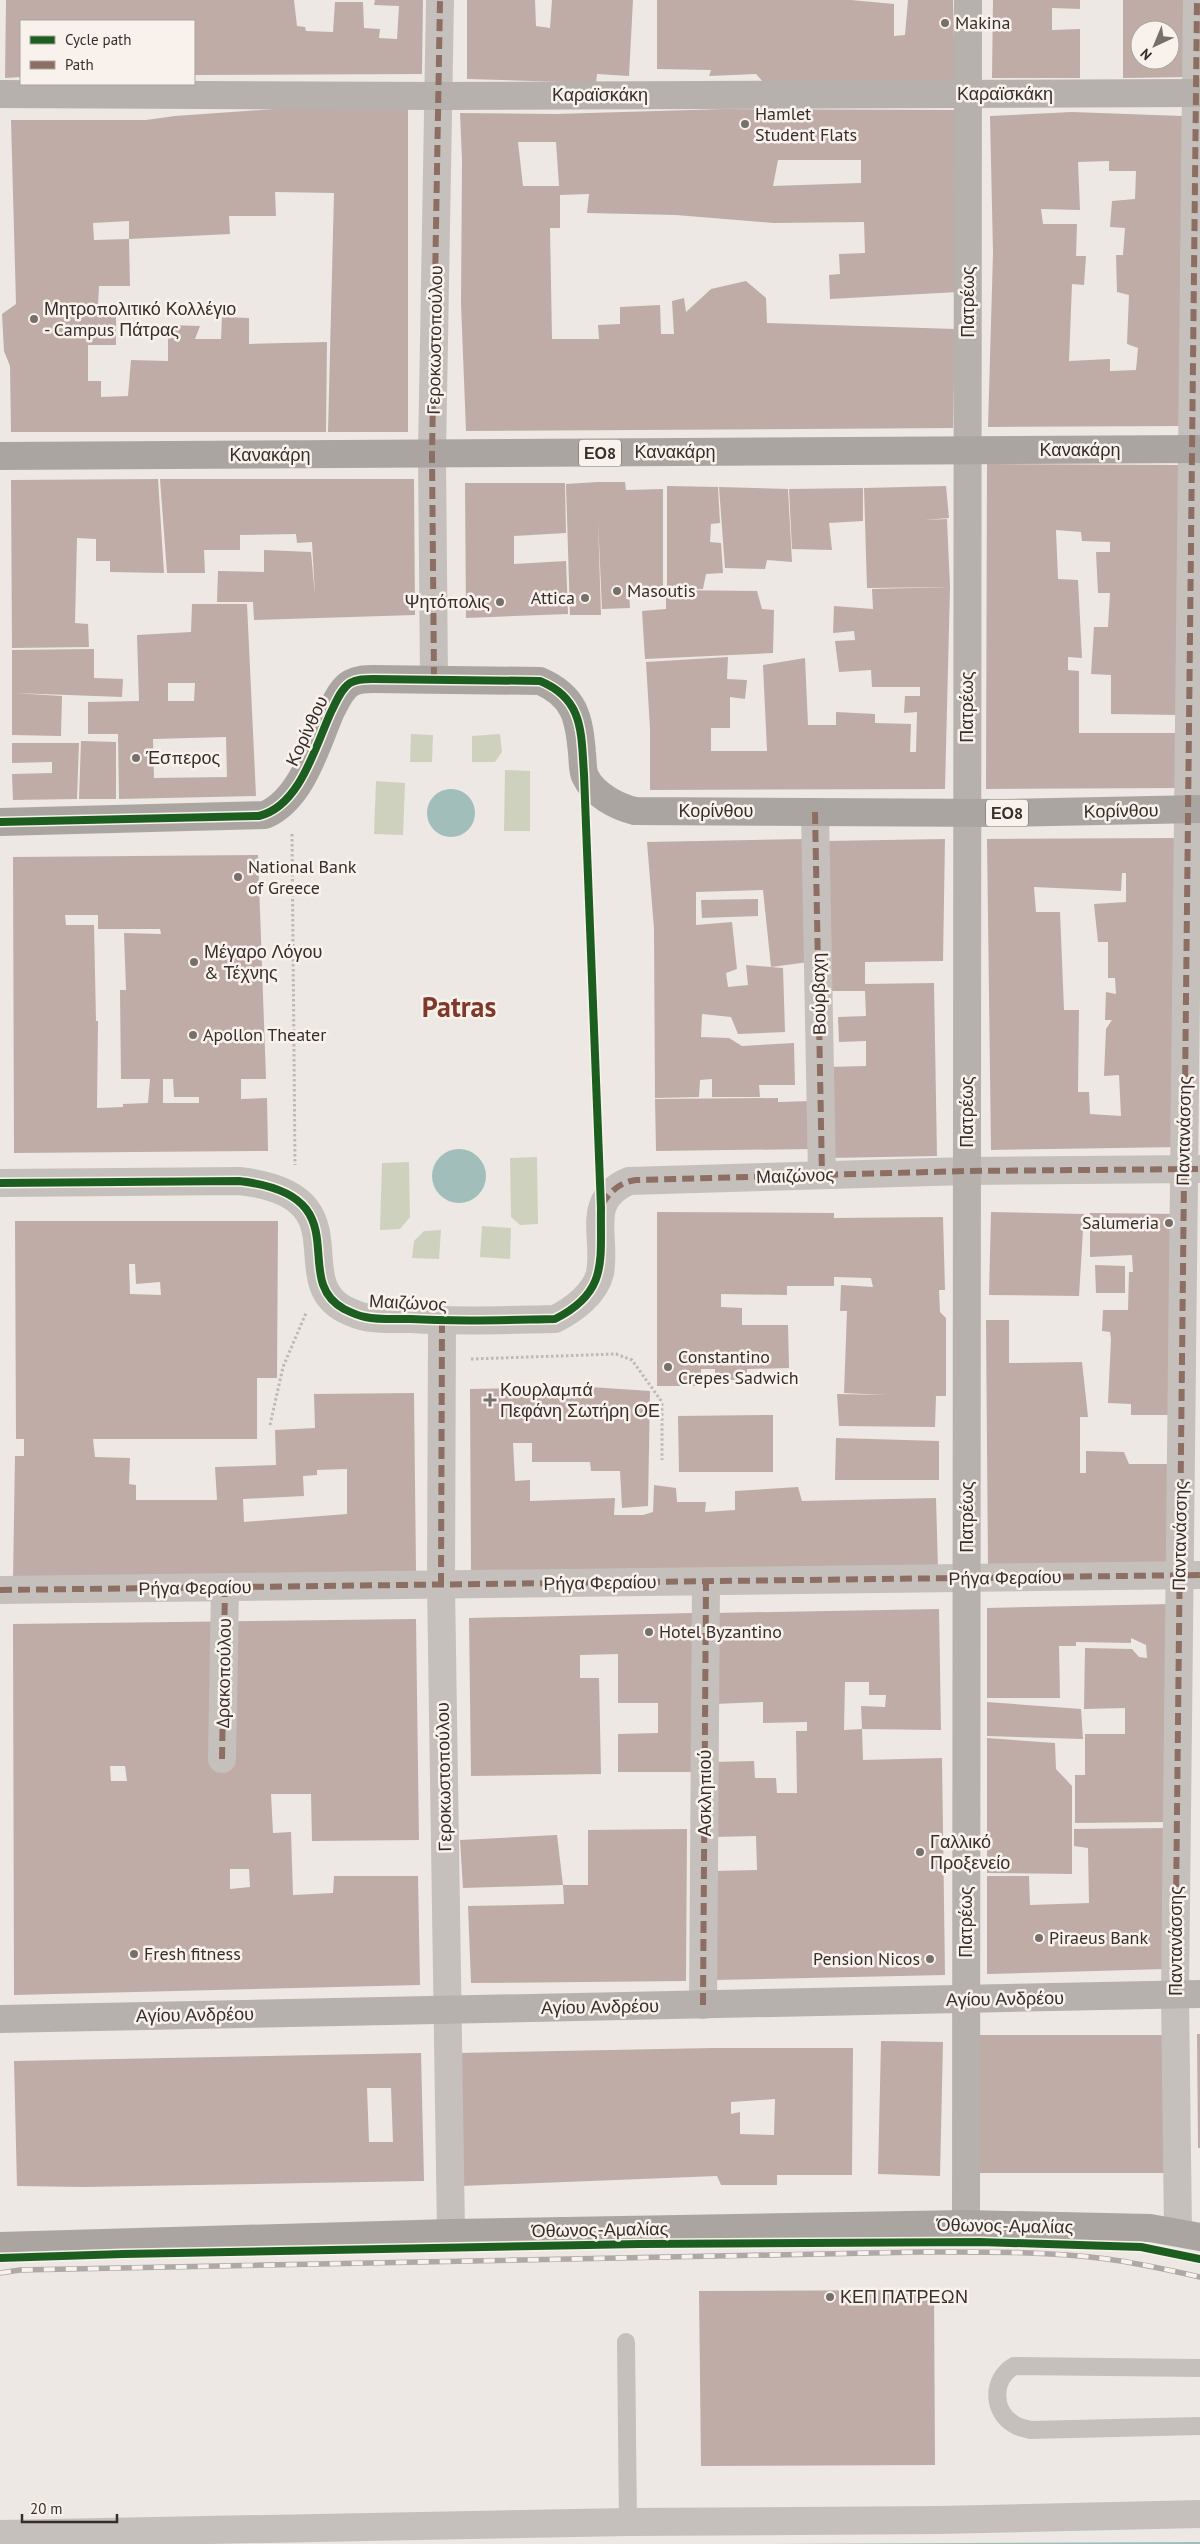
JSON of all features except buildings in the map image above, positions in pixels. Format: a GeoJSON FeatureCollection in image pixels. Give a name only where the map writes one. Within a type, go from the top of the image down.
{"type":"FeatureCollection","features":[{"type":"Feature","properties":{"kind":"main road","name":"Πατρέως"},"geometry":{"type":"LineString","coordinates":[[966,2224],[968,0]]}},
{"type":"Feature","properties":{"kind":"main road","name":"Καραϊσκάκη"},"geometry":{"type":"LineString","coordinates":[[0,94],[440,96],[1198,94]]}},
{"type":"Feature","properties":{"kind":"main road","name":"Κανακάρη"},"geometry":{"type":"LineString","coordinates":[[0,456],[1196,449]]}},
{"type":"Feature","properties":{"kind":"main road","name":"Κορίνθου"},"geometry":{"type":"LineString","coordinates":[[0,822],[253,817],[271,812],[292,796],[338,698],[349,684],[360,679],[373,678],[540,681],[554,687],[566,696],[580,724],[584,774],[592,785],[607,799],[620,807],[634,811],[967,813],[1194,809]]}},
{"type":"Feature","properties":{"kind":"main road","name":"Αγίου Ανδρέου"},"geometry":{"type":"LineString","coordinates":[[0,2019],[1188,1995]]}},
{"type":"Feature","properties":{"kind":"main road","name":"Όθωνος-Αμαλίας"},"geometry":{"type":"LineString","coordinates":[[0,2246],[451,2233],[966,2224],[1150,2228],[1189,2235]]}},
{"type":"Feature","properties":{"kind":"street","name":"Γεροκωστοπούλου"},"geometry":{"type":"LineString","coordinates":[[434,680],[432,454],[440,96],[440,0]]}},
{"type":"Feature","properties":{"kind":"street","name":"Παντανάσσης"},"geometry":{"type":"LineString","coordinates":[[1189,2235],[1188,1995],[1197,0]]}},
{"type":"Feature","properties":{"kind":"street","name":"Βούρβαχη"},"geometry":{"type":"LineString","coordinates":[[815,812],[822,1176]]}},
{"type":"Feature","properties":{"kind":"street","name":"Μαιζώνος"},"geometry":{"type":"LineString","coordinates":[[0,1183],[239,1181],[270,1187],[295,1197],[310,1213],[317,1234],[321,1278],[330,1297],[343,1308],[365,1318],[442,1321],[555,1319],[570,1312],[592,1288],[600,1273],[600,1208],[613,1191],[629,1181],[967,1171],[1192,1169]]}},
{"type":"Feature","properties":{"kind":"street","name":"Γεροκωστοπούλου"},"geometry":{"type":"LineString","coordinates":[[442,1321],[441,1585],[451,2233]]}},
{"type":"Feature","properties":{"kind":"street","name":"Ρήγα Φεραίου"},"geometry":{"type":"LineString","coordinates":[[0,1590],[1190,1576]]}},
{"type":"Feature","properties":{"kind":"street","name":"Ασκληπιού"},"geometry":{"type":"LineString","coordinates":[[703,2005],[706,1582]]}},
{"type":"Feature","properties":{"kind":"street","name":"Δρακοπούλου"},"geometry":{"type":"LineString","coordinates":[[222,1759],[225,1588]]}},
{"type":"Feature","properties":{"kind":"street"},"geometry":{"type":"LineString","coordinates":[[0,2534],[628,2522],[969,2520],[1200,2514]]}},
{"type":"Feature","properties":{"kind":"lane"},"geometry":{"type":"LineString","coordinates":[[626,2342],[628,2522]]}},
{"type":"Feature","properties":{"kind":"lane"},"geometry":{"type":"LineString","coordinates":[[1200,2368],[1014,2366],[1005,2372],[997,2385],[996,2399],[1002,2413],[1008,2419],[1015,2425],[1030,2430],[1200,2426]]}},
{"type":"Feature","properties":{"kind":"path"},"geometry":{"type":"LineString","coordinates":[[584,774],[600,1208]]}},
{"type":"Feature","properties":{"kind":"path"},"geometry":{"type":"LineString","coordinates":[[292,796],[295,1197]]}},
{"type":"Feature","properties":{"kind":"path"},"geometry":{"type":"LineString","coordinates":[[270,1425],[283,1366],[321,1278]]}},
{"type":"Feature","properties":{"kind":"path"},"geometry":{"type":"LineString","coordinates":[[443,1360],[616,1354],[632,1360],[662,1402],[662,1460]]}},
{"type":"Feature","properties":{"kind":"green space"},"geometry":{"type":"Polygon","coordinates":[[[411,734],[433,735],[432,762],[410,762],[411,734]]]}},
{"type":"Feature","properties":{"kind":"green space"},"geometry":{"type":"Polygon","coordinates":[[[500,734],[502,752],[495,762],[472,762],[472,736],[500,734]]]}},
{"type":"Feature","properties":{"kind":"green space"},"geometry":{"type":"Polygon","coordinates":[[[505,770],[530,771],[530,831],[504,831],[505,770]]]}},
{"type":"Feature","properties":{"kind":"green space"},"geometry":{"type":"Polygon","coordinates":[[[376,781],[405,783],[403,835],[374,834],[376,781]]]}},
{"type":"Feature","properties":{"kind":"green space"},"geometry":{"type":"Polygon","coordinates":[[[537,1157],[538,1224],[520,1225],[511,1217],[510,1158],[537,1157]]]}},
{"type":"Feature","properties":{"kind":"green space"},"geometry":{"type":"Polygon","coordinates":[[[409,1162],[410,1217],[400,1229],[380,1230],[382,1163],[409,1162]]]}},
{"type":"Feature","properties":{"kind":"green space"},"geometry":{"type":"Polygon","coordinates":[[[482,1226],[511,1228],[510,1259],[480,1257],[482,1226]]]}},
{"type":"Feature","properties":{"kind":"green space"},"geometry":{"type":"Polygon","coordinates":[[[441,1230],[439,1259],[412,1258],[414,1241],[424,1231],[441,1230]]]}},
{"type":"Feature","properties":{"kind":"water"},"geometry":{"type":"Polygon","coordinates":[[[446,789],[456,789],[465,793],[471,799],[475,813],[471,827],[465,833],[456,837],[446,837],[437,833],[431,827],[427,818],[427,808],[431,799],[437,793],[446,789]]]}},
{"type":"Feature","properties":{"kind":"water"},"geometry":{"type":"Polygon","coordinates":[[[454,1149],[464,1149],[474,1153],[482,1161],[486,1176],[482,1191],[474,1199],[464,1203],[454,1203],[444,1199],[436,1191],[432,1181],[432,1171],[436,1161],[444,1153],[454,1149]]]}},
{"type":"Feature","properties":{"kind":"water"},"geometry":{"type":"Polygon","coordinates":[[[1200,2542],[1200,2544],[770,2544],[1200,2542]]]}},
{"type":"Feature","properties":{"kind":"railway"},"geometry":{"type":"LineString","coordinates":[[0,2273],[20,2270],[967,2252],[1084,2256],[1165,2269],[1200,2277]]}},
{"type":"Feature","properties":{"kind":"marked path"},"geometry":{"type":"LineString","coordinates":[[434,679],[432,454],[440,0]]}},
{"type":"Feature","properties":{"kind":"marked path"},"geometry":{"type":"LineString","coordinates":[[1175,1995],[1197,0]]}},
{"type":"Feature","properties":{"kind":"marked path"},"geometry":{"type":"LineString","coordinates":[[815,812],[822,1175]]}},
{"type":"Feature","properties":{"kind":"marked path"},"geometry":{"type":"LineString","coordinates":[[602,1205],[616,1188],[636,1180],[967,1171],[1200,1169]]}},
{"type":"Feature","properties":{"kind":"marked path"},"geometry":{"type":"LineString","coordinates":[[441,1585],[442,1321]]}},
{"type":"Feature","properties":{"kind":"marked path"},"geometry":{"type":"LineString","coordinates":[[0,1590],[1200,1575]]}},
{"type":"Feature","properties":{"kind":"marked path"},"geometry":{"type":"LineString","coordinates":[[703,2005],[706,1582]]}},
{"type":"Feature","properties":{"kind":"marked path"},"geometry":{"type":"LineString","coordinates":[[222,1759],[225,1588]]}},
{"type":"Feature","properties":{"kind":"cycle path"},"geometry":{"type":"LineString","coordinates":[[0,822],[259,816],[273,810],[296,788],[312,758],[337,700],[350,683],[370,679],[540,681],[554,688],[565,697],[572,708],[577,719],[582,745],[601,1208],[600,1259],[598,1273],[593,1286],[585,1298],[572,1309],[555,1319],[465,1321],[370,1318],[344,1309],[328,1295],[321,1278],[317,1239],[312,1219],[300,1203],[277,1189],[239,1181],[0,1183]]}},
{"type":"Feature","properties":{"kind":"cycle path"},"geometry":{"type":"LineString","coordinates":[[0,2258],[640,2244],[980,2242],[1141,2247],[1200,2259]]}},
{"type":"Feature","properties":{"kind":"place","name":"Makina"},"geometry":{"type":"Point","coordinates":[945,23]}},
{"type":"Feature","properties":{"kind":"place","name":"Hamlet Student Flats"},"geometry":{"type":"Point","coordinates":[745,124]}},
{"type":"Feature","properties":{"kind":"place","name":"Μητροπολιτικό Κολλέγιο - Campus Πάτρας"},"geometry":{"type":"Point","coordinates":[34,319]}},
{"type":"Feature","properties":{"kind":"place","name":"Masoutis"},"geometry":{"type":"Point","coordinates":[617,591]}},
{"type":"Feature","properties":{"kind":"place","name":"Attica"},"geometry":{"type":"Point","coordinates":[585,598]}},
{"type":"Feature","properties":{"kind":"place","name":"Ψητόπολις"},"geometry":{"type":"Point","coordinates":[500,602]}},
{"type":"Feature","properties":{"kind":"place","name":"Έσπερος"},"geometry":{"type":"Point","coordinates":[136,758]}},
{"type":"Feature","properties":{"kind":"place","name":"National Bank of Greece"},"geometry":{"type":"Point","coordinates":[238,877]}},
{"type":"Feature","properties":{"kind":"place","name":"Μέγαρο Λόγου & Τέχνης"},"geometry":{"type":"Point","coordinates":[194,962]}},
{"type":"Feature","properties":{"kind":"place","name":"Apollon Theater"},"geometry":{"type":"Point","coordinates":[193,1035]}},
{"type":"Feature","properties":{"kind":"place","name":"Salumeria"},"geometry":{"type":"Point","coordinates":[1169,1223]}},
{"type":"Feature","properties":{"kind":"place","name":"Constantino Crepes Sadwich"},"geometry":{"type":"Point","coordinates":[668,1367]}},
{"type":"Feature","properties":{"kind":"place","name":"Κουρλαμπά Πεφάνη Σωτήρη ΟΕ"},"geometry":{"type":"Point","coordinates":[490,1400]}},
{"type":"Feature","properties":{"kind":"place","name":"Hotel Byzantino"},"geometry":{"type":"Point","coordinates":[649,1632]}},
{"type":"Feature","properties":{"kind":"place","name":"Γαλλικό Προξενείο"},"geometry":{"type":"Point","coordinates":[920,1852]}},
{"type":"Feature","properties":{"kind":"place","name":"Piraeus Bank"},"geometry":{"type":"Point","coordinates":[1039,1938]}},
{"type":"Feature","properties":{"kind":"place","name":"Fresh fitness"},"geometry":{"type":"Point","coordinates":[134,1954]}},
{"type":"Feature","properties":{"kind":"place","name":"Pension Nicos"},"geometry":{"type":"Point","coordinates":[930,1959]}},
{"type":"Feature","properties":{"kind":"place","name":"ΚΕΠ ΠΑΤΡΕΩΝ"},"geometry":{"type":"Point","coordinates":[830,2297]}},
{"type":"Feature","properties":{"kind":"district","name":"Patras"},"geometry":{"type":"Point","coordinates":[459,1007]}}]}
